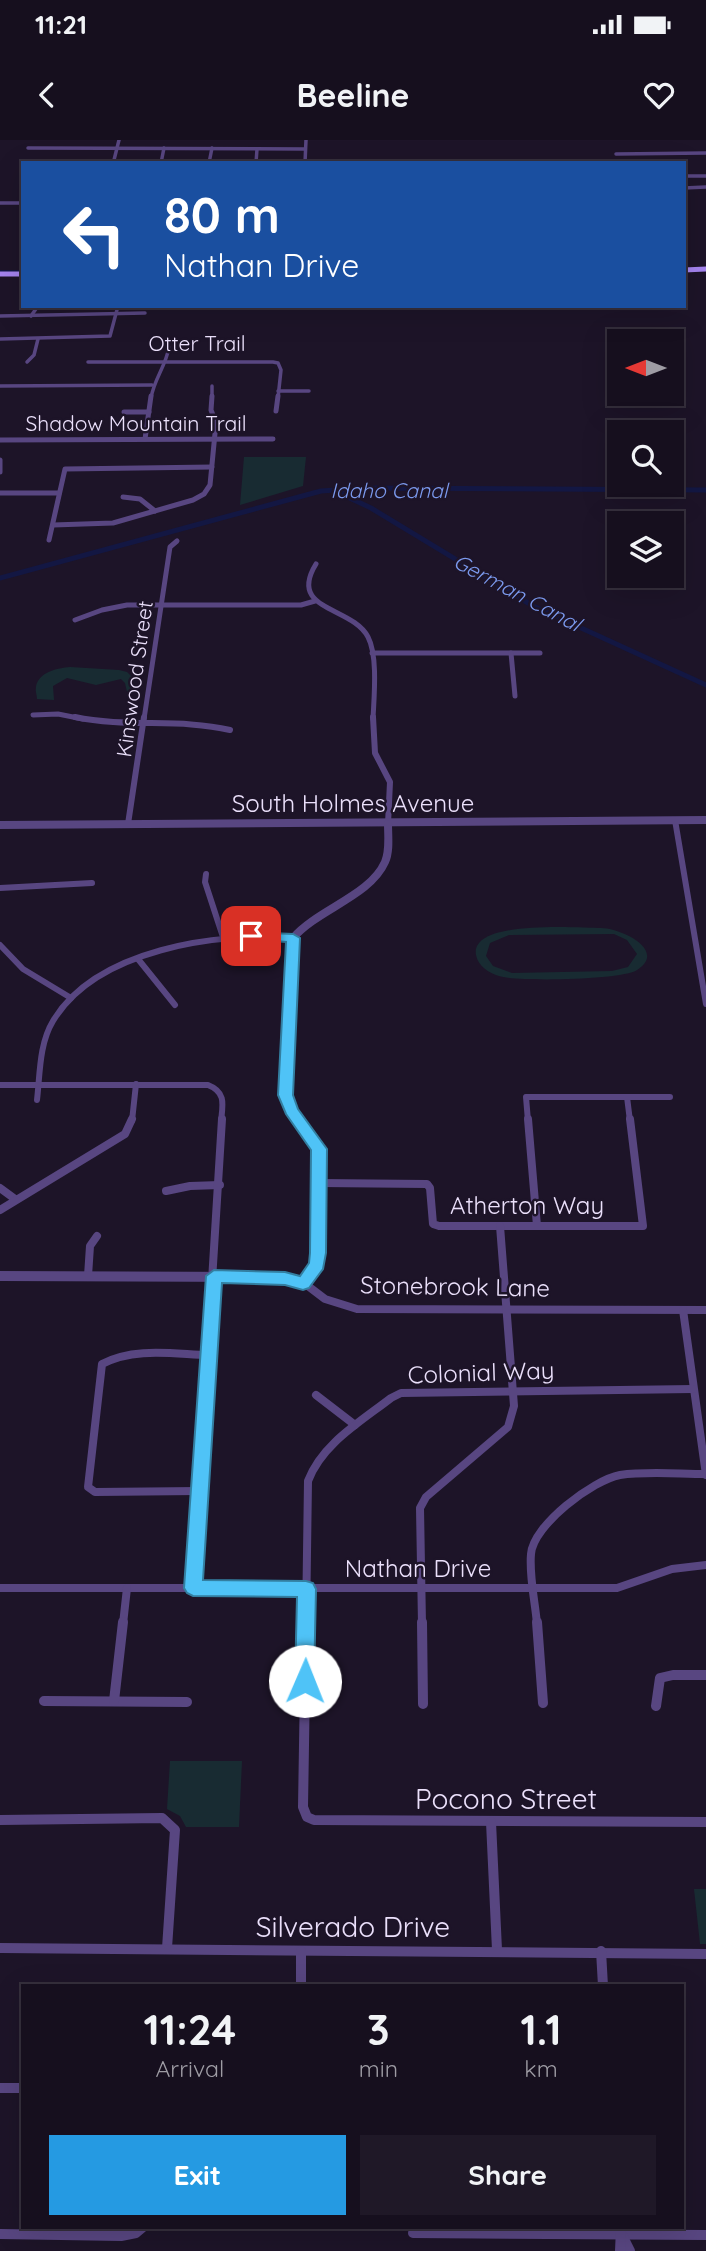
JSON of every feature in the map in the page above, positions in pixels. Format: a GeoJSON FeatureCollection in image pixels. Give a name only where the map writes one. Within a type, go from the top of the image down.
{"type":"FeatureCollection","features":[{"type":"Feature","properties":{"kind":"main road"},"geometry":{"type":"LineString","coordinates":[[686,270],[706,269]]}},
{"type":"Feature","properties":{"kind":"main road"},"geometry":{"type":"LineString","coordinates":[[0,274],[21,274]]}},
{"type":"Feature","properties":{"kind":"street"},"geometry":{"type":"LineString","coordinates":[[114,160],[119,140]]}},
{"type":"Feature","properties":{"kind":"street"},"geometry":{"type":"LineString","coordinates":[[304,161],[306,140]]}},
{"type":"Feature","properties":{"kind":"street"},"geometry":{"type":"LineString","coordinates":[[28,148],[305,149]]}},
{"type":"Feature","properties":{"kind":"street"},"geometry":{"type":"LineString","coordinates":[[162,161],[164,148]]}},
{"type":"Feature","properties":{"kind":"street"},"geometry":{"type":"LineString","coordinates":[[209,161],[212,148]]}},
{"type":"Feature","properties":{"kind":"street"},"geometry":{"type":"LineString","coordinates":[[256,161],[257,149]]}},
{"type":"Feature","properties":{"kind":"street"},"geometry":{"type":"LineString","coordinates":[[668,153],[670,161]]}},
{"type":"Feature","properties":{"kind":"street"},"geometry":{"type":"LineString","coordinates":[[616,154],[706,153]]}},
{"type":"Feature","properties":{"kind":"street"},"geometry":{"type":"LineString","coordinates":[[686,176],[706,176]]}},
{"type":"Feature","properties":{"kind":"street"},"geometry":{"type":"LineString","coordinates":[[686,188],[706,188]]}},
{"type":"Feature","properties":{"kind":"street"},"geometry":{"type":"LineString","coordinates":[[0,203],[21,203]]}},
{"type":"Feature","properties":{"kind":"street"},"geometry":{"type":"LineString","coordinates":[[31,316],[37,308]]}},
{"type":"Feature","properties":{"kind":"street"},"geometry":{"type":"LineString","coordinates":[[0,339],[110,336],[117,308]]}},
{"type":"Feature","properties":{"kind":"street"},"geometry":{"type":"LineString","coordinates":[[0,316],[145,313]]}},
{"type":"Feature","properties":{"kind":"street"},"geometry":{"type":"LineString","coordinates":[[27,362],[34,355],[38,339]]}},
{"type":"Feature","properties":{"kind":"street"},"geometry":{"type":"LineString","coordinates":[[145,439],[152,385],[167,360],[169,347]]}},
{"type":"Feature","properties":{"kind":"street","name":"Otter Trail"},"geometry":{"type":"LineString","coordinates":[[88,362],[273,362],[280,366],[278,391]]}},
{"type":"Feature","properties":{"kind":"street"},"geometry":{"type":"LineString","coordinates":[[0,386],[152,385]]}},
{"type":"Feature","properties":{"kind":"street"},"geometry":{"type":"LineString","coordinates":[[53,525],[104,524],[193,500],[204,494],[210,485],[215,439],[216,424],[211,410],[212,386]]}},
{"type":"Feature","properties":{"kind":"street"},"geometry":{"type":"LineString","coordinates":[[276,411],[278,391],[309,391]]}},
{"type":"Feature","properties":{"kind":"street"},"geometry":{"type":"LineString","coordinates":[[124,412],[149,412]]}},
{"type":"Feature","properties":{"kind":"street","name":"Shadow Mountain Trail"},"geometry":{"type":"LineString","coordinates":[[0,440],[273,439]]}},
{"type":"Feature","properties":{"kind":"street"},"geometry":{"type":"LineString","coordinates":[[0,460],[0,470]]}},
{"type":"Feature","properties":{"kind":"street"},"geometry":{"type":"LineString","coordinates":[[50,540],[65,469],[212,467]]}},
{"type":"Feature","properties":{"kind":"street"},"geometry":{"type":"LineString","coordinates":[[0,493],[59,493]]}},
{"type":"Feature","properties":{"kind":"street"},"geometry":{"type":"LineString","coordinates":[[123,497],[140,499],[155,511]]}},
{"type":"Feature","properties":{"kind":"street","name":"Kinswood Street"},"geometry":{"type":"LineString","coordinates":[[128,824],[170,547],[177,541]]}},
{"type":"Feature","properties":{"kind":"street"},"geometry":{"type":"LineString","coordinates":[[303,1283],[317,1264],[320,1183],[319,1149],[291,1110],[285,1095],[293,938],[309,920],[363,887],[379,872],[387,854],[390,782],[375,753],[373,742],[371,641],[362,628],[315,601],[307,584],[308,572],[316,564]]}},
{"type":"Feature","properties":{"kind":"street"},"geometry":{"type":"LineString","coordinates":[[75,620],[113,607],[300,605],[315,601]]}},
{"type":"Feature","properties":{"kind":"street"},"geometry":{"type":"LineString","coordinates":[[372,653],[540,653]]}},
{"type":"Feature","properties":{"kind":"street"},"geometry":{"type":"LineString","coordinates":[[511,653],[515,696]]}},
{"type":"Feature","properties":{"kind":"street"},"geometry":{"type":"LineString","coordinates":[[33,715],[58,713],[95,723],[144,726],[209,725],[230,730]]}},
{"type":"Feature","properties":{"kind":"street"},"geometry":{"type":"LineString","coordinates":[[675,820],[706,1004]]}},
{"type":"Feature","properties":{"kind":"street","name":"South Holmes Avenue"},"geometry":{"type":"LineString","coordinates":[[0,825],[706,820]]}},
{"type":"Feature","properties":{"kind":"street"},"geometry":{"type":"LineString","coordinates":[[206,874],[205,882],[223,937]]}},
{"type":"Feature","properties":{"kind":"street"},"geometry":{"type":"LineString","coordinates":[[0,888],[92,883]]}},
{"type":"Feature","properties":{"kind":"street"},"geometry":{"type":"LineString","coordinates":[[37,1100],[47,1034],[57,1014],[92,981],[138,959],[223,937],[293,938]]}},
{"type":"Feature","properties":{"kind":"street"},"geometry":{"type":"LineString","coordinates":[[1,951],[33,976],[71,998]]}},
{"type":"Feature","properties":{"kind":"street"},"geometry":{"type":"LineString","coordinates":[[138,959],[175,1005]]}},
{"type":"Feature","properties":{"kind":"street"},"geometry":{"type":"LineString","coordinates":[[0,1210],[125,1134],[132,1124],[136,1084]]}},
{"type":"Feature","properties":{"kind":"street"},"geometry":{"type":"LineString","coordinates":[[0,1085],[208,1085],[218,1088],[222,1093],[224,1114],[220,1185],[193,1588]]}},
{"type":"Feature","properties":{"kind":"street"},"geometry":{"type":"LineString","coordinates":[[537,1226],[526,1097],[670,1097]]}},
{"type":"Feature","properties":{"kind":"street","name":"Atherton Way"},"geometry":{"type":"LineString","coordinates":[[320,1183],[427,1184],[430,1188],[433,1224],[643,1226],[627,1097]]}},
{"type":"Feature","properties":{"kind":"street"},"geometry":{"type":"LineString","coordinates":[[166,1191],[190,1186],[220,1185]]}},
{"type":"Feature","properties":{"kind":"street"},"geometry":{"type":"LineString","coordinates":[[0,1188],[15,1199]]}},
{"type":"Feature","properties":{"kind":"street"},"geometry":{"type":"LineString","coordinates":[[423,1704],[421,1508],[426,1497],[508,1427],[514,1406],[500,1226]]}},
{"type":"Feature","properties":{"kind":"street"},"geometry":{"type":"LineString","coordinates":[[88,1276],[90,1246],[97,1236]]}},
{"type":"Feature","properties":{"kind":"street","name":"Stonebrook Lane"},"geometry":{"type":"LineString","coordinates":[[0,1276],[285,1278],[303,1283],[325,1299],[357,1309],[706,1310]]}},
{"type":"Feature","properties":{"kind":"street"},"geometry":{"type":"LineString","coordinates":[[543,1703],[536,1588],[531,1553],[537,1534],[600,1480],[620,1475],[706,1474],[683,1310]]}},
{"type":"Feature","properties":{"kind":"street"},"geometry":{"type":"LineString","coordinates":[[198,1491],[95,1492],[88,1487],[103,1364],[110,1359],[134,1355],[208,1356]]}},
{"type":"Feature","properties":{"kind":"street","name":"Colonial Way"},"geometry":{"type":"LineString","coordinates":[[307,1817],[303,1807],[306,1589],[309,1474],[315,1463],[355,1425],[401,1393],[693,1389]]}},
{"type":"Feature","properties":{"kind":"street"},"geometry":{"type":"LineString","coordinates":[[316,1395],[355,1425]]}},
{"type":"Feature","properties":{"kind":"street","name":"Nathan Drive"},"geometry":{"type":"LineString","coordinates":[[0,1588],[617,1588],[672,1569],[706,1565]]}},
{"type":"Feature","properties":{"kind":"street"},"geometry":{"type":"LineString","coordinates":[[114,1701],[127,1588]]}},
{"type":"Feature","properties":{"kind":"street"},"geometry":{"type":"LineString","coordinates":[[656,1706],[660,1678],[673,1675],[706,1675]]}},
{"type":"Feature","properties":{"kind":"street"},"geometry":{"type":"LineString","coordinates":[[44,1702],[187,1702]]}},
{"type":"Feature","properties":{"kind":"street","name":"Pocono Street"},"geometry":{"type":"LineString","coordinates":[[307,1817],[314,1820],[706,1822]]}},
{"type":"Feature","properties":{"kind":"street"},"geometry":{"type":"LineString","coordinates":[[0,1820],[162,1818],[171,1824],[175,1830],[167,1948]]}},
{"type":"Feature","properties":{"kind":"street"},"geometry":{"type":"LineString","coordinates":[[491,1822],[497,1950]]}},
{"type":"Feature","properties":{"kind":"street","name":"Silverado Drive"},"geometry":{"type":"LineString","coordinates":[[0,1948],[497,1950],[706,1954]]}},
{"type":"Feature","properties":{"kind":"street"},"geometry":{"type":"LineString","coordinates":[[301,1951],[301,1984]]}},
{"type":"Feature","properties":{"kind":"street"},"geometry":{"type":"LineString","coordinates":[[601,1951],[603,1984]]}},
{"type":"Feature","properties":{"kind":"street"},"geometry":{"type":"LineString","coordinates":[[0,2088],[21,2088]]}},
{"type":"Feature","properties":{"kind":"street"},"geometry":{"type":"LineString","coordinates":[[0,2234],[121,2236],[136,2233],[141,2229]]}},
{"type":"Feature","properties":{"kind":"street"},"geometry":{"type":"LineString","coordinates":[[413,2233],[622,2231],[706,2235]]}},
{"type":"Feature","properties":{"kind":"street"},"geometry":{"type":"LineString","coordinates":[[620,2251],[622,2231]]}},
{"type":"Feature","properties":{"kind":"street"},"geometry":{"type":"LineString","coordinates":[[622,2231],[630,2251]]}},
{"type":"Feature","properties":{"kind":"shaded area"},"geometry":{"type":"Polygon","coordinates":[[[244,457],[306,457],[303,486],[240,505],[244,457]]]}},
{"type":"Feature","properties":{"kind":"shaded area"},"geometry":{"type":"Polygon","coordinates":[[[70,667],[127,672],[135,680],[131,693],[127,692],[121,679],[96,685],[67,678],[53,686],[54,700],[37,699],[36,688],[44,674],[70,667]]]}},
{"type":"Feature","properties":{"kind":"shaded area"},"geometry":{"type":"Polygon","coordinates":[[[550,927],[609,929],[638,941],[647,955],[645,962],[637,970],[612,976],[526,979],[491,973],[477,959],[479,944],[490,936],[507,931],[550,927]],[[614,934],[509,935],[490,943],[486,956],[493,966],[512,973],[612,971],[628,967],[637,954],[627,940],[614,934]]]}},
{"type":"Feature","properties":{"kind":"shaded area"},"geometry":{"type":"Polygon","coordinates":[[[170,1761],[242,1761],[239,1827],[186,1827],[180,1816],[167,1809],[170,1761]]]}},
{"type":"Feature","properties":{"kind":"shaded area"},"geometry":{"type":"Polygon","coordinates":[[[694,1889],[706,1889],[706,1944],[700,1944],[694,1889]]]}},
{"type":"Feature","properties":{"kind":"waterway"},"geometry":{"type":"LineString","coordinates":[[0,271],[21,271]]}},
{"type":"Feature","properties":{"kind":"waterway","name":"Idaho Canal"},"geometry":{"type":"LineString","coordinates":[[0,578],[321,491],[365,488],[706,490]]}},
{"type":"Feature","properties":{"kind":"waterway","name":"German Canal"},"geometry":{"type":"LineString","coordinates":[[337,492],[371,508],[533,606],[706,685]]}},
{"type":"Feature","properties":{"kind":"route"},"geometry":{"type":"LineString","coordinates":[[251,936],[293,938],[285,1095],[291,1110],[319,1149],[318,1253],[317,1264],[303,1283],[285,1278],[214,1276],[193,1588],[306,1589],[305,1681]]}}]}
